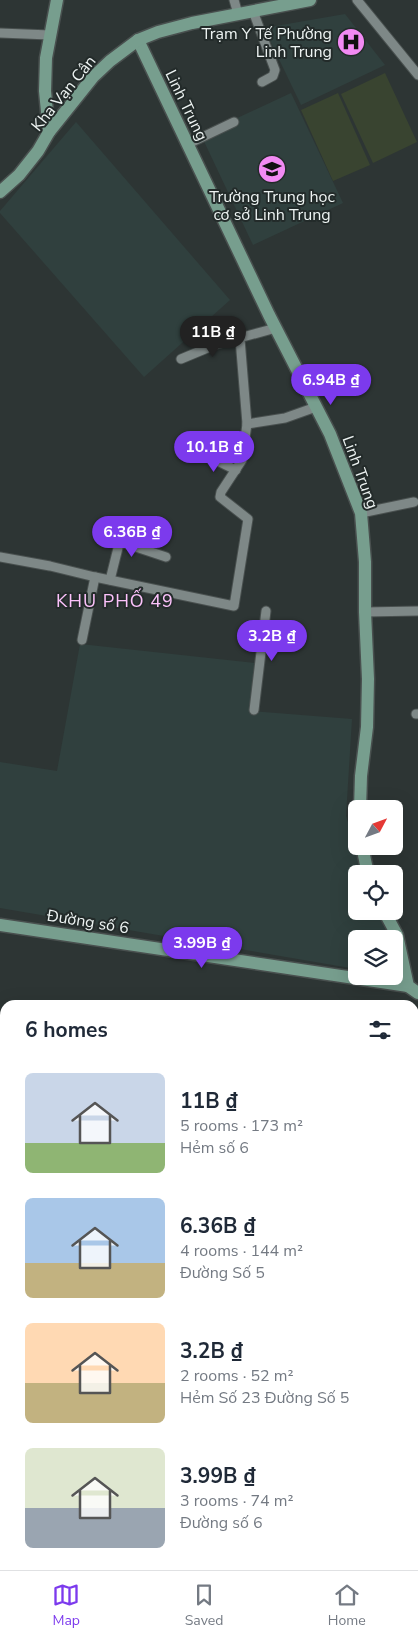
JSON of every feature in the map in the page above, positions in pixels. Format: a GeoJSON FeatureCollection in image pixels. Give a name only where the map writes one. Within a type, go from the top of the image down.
{"type":"FeatureCollection","features":[{"type":"Feature","properties":{"kind":"street"},"geometry":{"type":"LineString","coordinates":[[49,132],[45,91],[46,58],[57,0]]}},
{"type":"Feature","properties":{"kind":"street"},"geometry":{"type":"LineString","coordinates":[[234,0],[238,14]]}},
{"type":"Feature","properties":{"kind":"street","name":"Kha Vạn Cân"},"geometry":{"type":"LineString","coordinates":[[0,192],[19,175],[38,151],[49,132],[94,77],[110,61],[138,40],[158,32],[192,23],[290,2],[310,0]]}},
{"type":"Feature","properties":{"kind":"street"},"geometry":{"type":"LineString","coordinates":[[357,0],[417,70]]}},
{"type":"Feature","properties":{"kind":"street"},"geometry":{"type":"LineString","coordinates":[[253,11],[275,70],[273,76],[262,82]]}},
{"type":"Feature","properties":{"kind":"street"},"geometry":{"type":"LineString","coordinates":[[0,33],[50,35]]}},
{"type":"Feature","properties":{"kind":"street","name":"Linh Trung"},"geometry":{"type":"LineString","coordinates":[[138,40],[276,328],[334,442],[361,512],[365,562],[368,679],[367,727],[360,800]]}},
{"type":"Feature","properties":{"kind":"street"},"geometry":{"type":"LineString","coordinates":[[188,144],[234,122]]}},
{"type":"Feature","properties":{"kind":"street"},"geometry":{"type":"LineString","coordinates":[[181,359],[217,344],[276,328]]}},
{"type":"Feature","properties":{"kind":"street"},"geometry":{"type":"LineString","coordinates":[[0,557],[234,606],[248,519],[220,498],[221,492],[242,460],[247,424],[240,339]]}},
{"type":"Feature","properties":{"kind":"street"},"geometry":{"type":"LineString","coordinates":[[247,424],[285,418],[316,407]]}},
{"type":"Feature","properties":{"kind":"street"},"geometry":{"type":"LineString","coordinates":[[203,454],[236,470]]}},
{"type":"Feature","properties":{"kind":"street"},"geometry":{"type":"LineString","coordinates":[[361,512],[414,502]]}},
{"type":"Feature","properties":{"kind":"street"},"geometry":{"type":"LineString","coordinates":[[110,580],[119,544],[124,543],[166,557]]}},
{"type":"Feature","properties":{"kind":"street"},"geometry":{"type":"LineString","coordinates":[[82,640],[95,577]]}},
{"type":"Feature","properties":{"kind":"street"},"geometry":{"type":"LineString","coordinates":[[254,710],[266,611]]}},
{"type":"Feature","properties":{"kind":"street"},"geometry":{"type":"LineString","coordinates":[[365,612],[418,611]]}},
{"type":"Feature","properties":{"kind":"street"},"geometry":{"type":"LineString","coordinates":[[389,920],[397,935],[413,990]]}},
{"type":"Feature","properties":{"kind":"street","name":"Đường số 6"},"geometry":{"type":"LineString","coordinates":[[0,924],[413,990]]}},
{"type":"Feature","properties":{"kind":"shaded area"},"geometry":{"type":"Polygon","coordinates":[[[345,14],[385,65],[301,105],[264,28],[345,14]]]}},
{"type":"Feature","properties":{"kind":"shaded area","name":"Trường Trung học cơ sở Linh Trung"},"geometry":{"type":"Polygon","coordinates":[[[291,93],[343,203],[253,245],[201,135],[291,93]]]}},
{"type":"Feature","properties":{"kind":"shaded area"},"geometry":{"type":"Polygon","coordinates":[[[76,122],[230,300],[144,377],[0,213],[76,122]]]}},
{"type":"Feature","properties":{"kind":"shaded area"},"geometry":{"type":"Polygon","coordinates":[[[80,644],[255,663],[252,711],[352,719],[346,816],[348,822],[348,855],[359,855],[362,865],[348,865],[348,920],[385,920],[389,930],[348,930],[348,968],[0,908],[0,762],[57,771],[80,644]]]}},
{"type":"Feature","properties":{"kind":"green space"},"geometry":{"type":"Polygon","coordinates":[[[385,73],[417,142],[373,163],[341,94],[385,73]]]}},
{"type":"Feature","properties":{"kind":"green space"},"geometry":{"type":"Polygon","coordinates":[[[338,93],[370,165],[333,181],[301,110],[338,93]]]}},
{"type":"Feature","properties":{"kind":"place","name":"Trạm Y Tế Phường Linh Trung"},"geometry":{"type":"Point","coordinates":[351,42]}},
{"type":"Feature","properties":{"kind":"place","name":"Trường Trung học cơ sở Linh Trung"},"geometry":{"type":"Point","coordinates":[272,169]}},
{"type":"Feature","properties":{"kind":"district","name":"KHU PHỐ 49"},"geometry":{"type":"Point","coordinates":[115,601]}}]}
